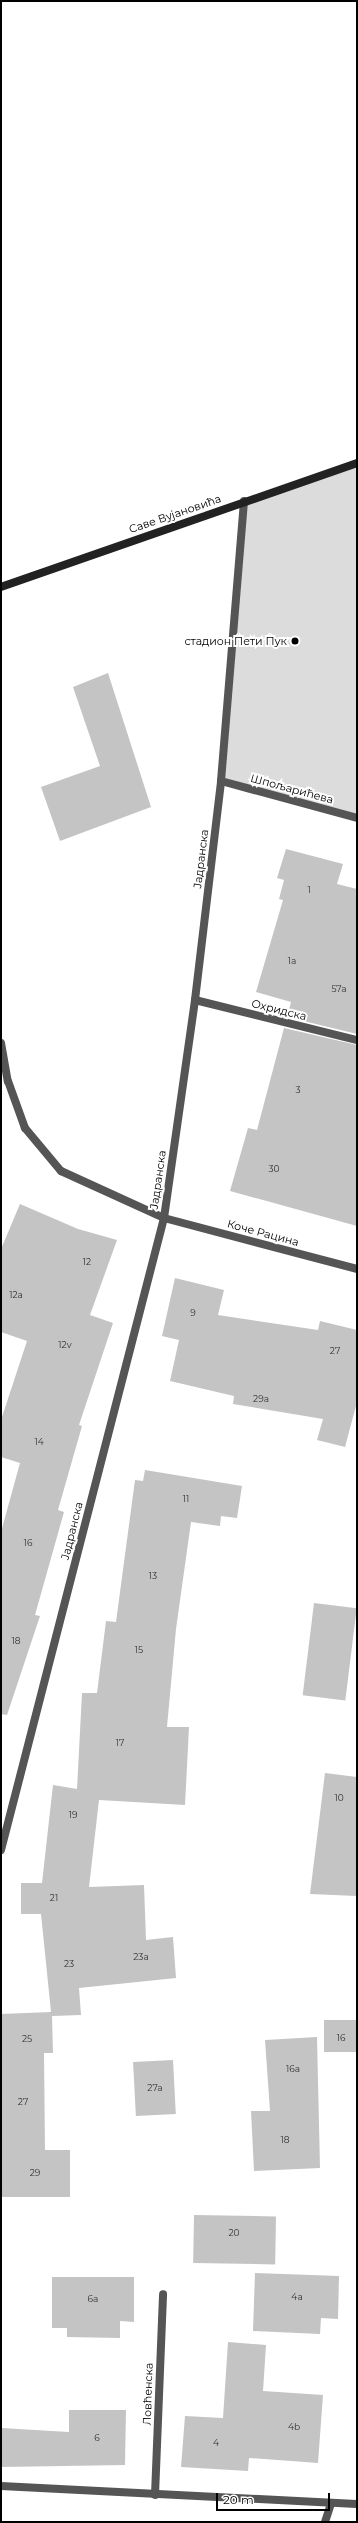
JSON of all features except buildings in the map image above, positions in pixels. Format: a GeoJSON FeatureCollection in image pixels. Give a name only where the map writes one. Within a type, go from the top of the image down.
{"type":"FeatureCollection","features":[{"type":"Feature","properties":{"kind":"street","name":"Саве Вујановића"},"geometry":{"type":"LineString","coordinates":[[1,587],[244,501],[357,463]]}},
{"type":"Feature","properties":{"kind":"street","name":"Јадранска"},"geometry":{"type":"LineString","coordinates":[[1,1850],[164,1218],[195,1000],[221,781],[244,501]]}},
{"type":"Feature","properties":{"kind":"street","name":"Шпољарићева"},"geometry":{"type":"LineString","coordinates":[[221,781],[357,818]]}},
{"type":"Feature","properties":{"kind":"street","name":"Охридска"},"geometry":{"type":"LineString","coordinates":[[195,1000],[357,1040]]}},
{"type":"Feature","properties":{"kind":"street","name":"Јадранска"},"geometry":{"type":"LineString","coordinates":[[1,1043],[5,1082],[25,1128],[61,1171],[164,1218]]}},
{"type":"Feature","properties":{"kind":"street","name":"Коче Рацина"},"geometry":{"type":"LineString","coordinates":[[164,1218],[357,1269]]}},
{"type":"Feature","properties":{"kind":"street","name":"Ловћенска"},"geometry":{"type":"LineString","coordinates":[[155,2495],[163,2294]]}},
{"type":"Feature","properties":{"kind":"street"},"geometry":{"type":"LineString","coordinates":[[1,2486],[331,2504],[357,2504]]}},
{"type":"Feature","properties":{"kind":"street"},"geometry":{"type":"LineString","coordinates":[[324,2522],[331,2504]]}},
{"type":"Feature","properties":{"kind":"shaded area","name":"стадион Пети Пук"},"geometry":{"type":"Polygon","coordinates":[[[357,463],[357,818],[221,781],[244,501],[357,463]]]}},
{"type":"Feature","properties":{"kind":"place","name":"стадион Пети Пук"},"geometry":{"type":"Point","coordinates":[295,641]}}]}
